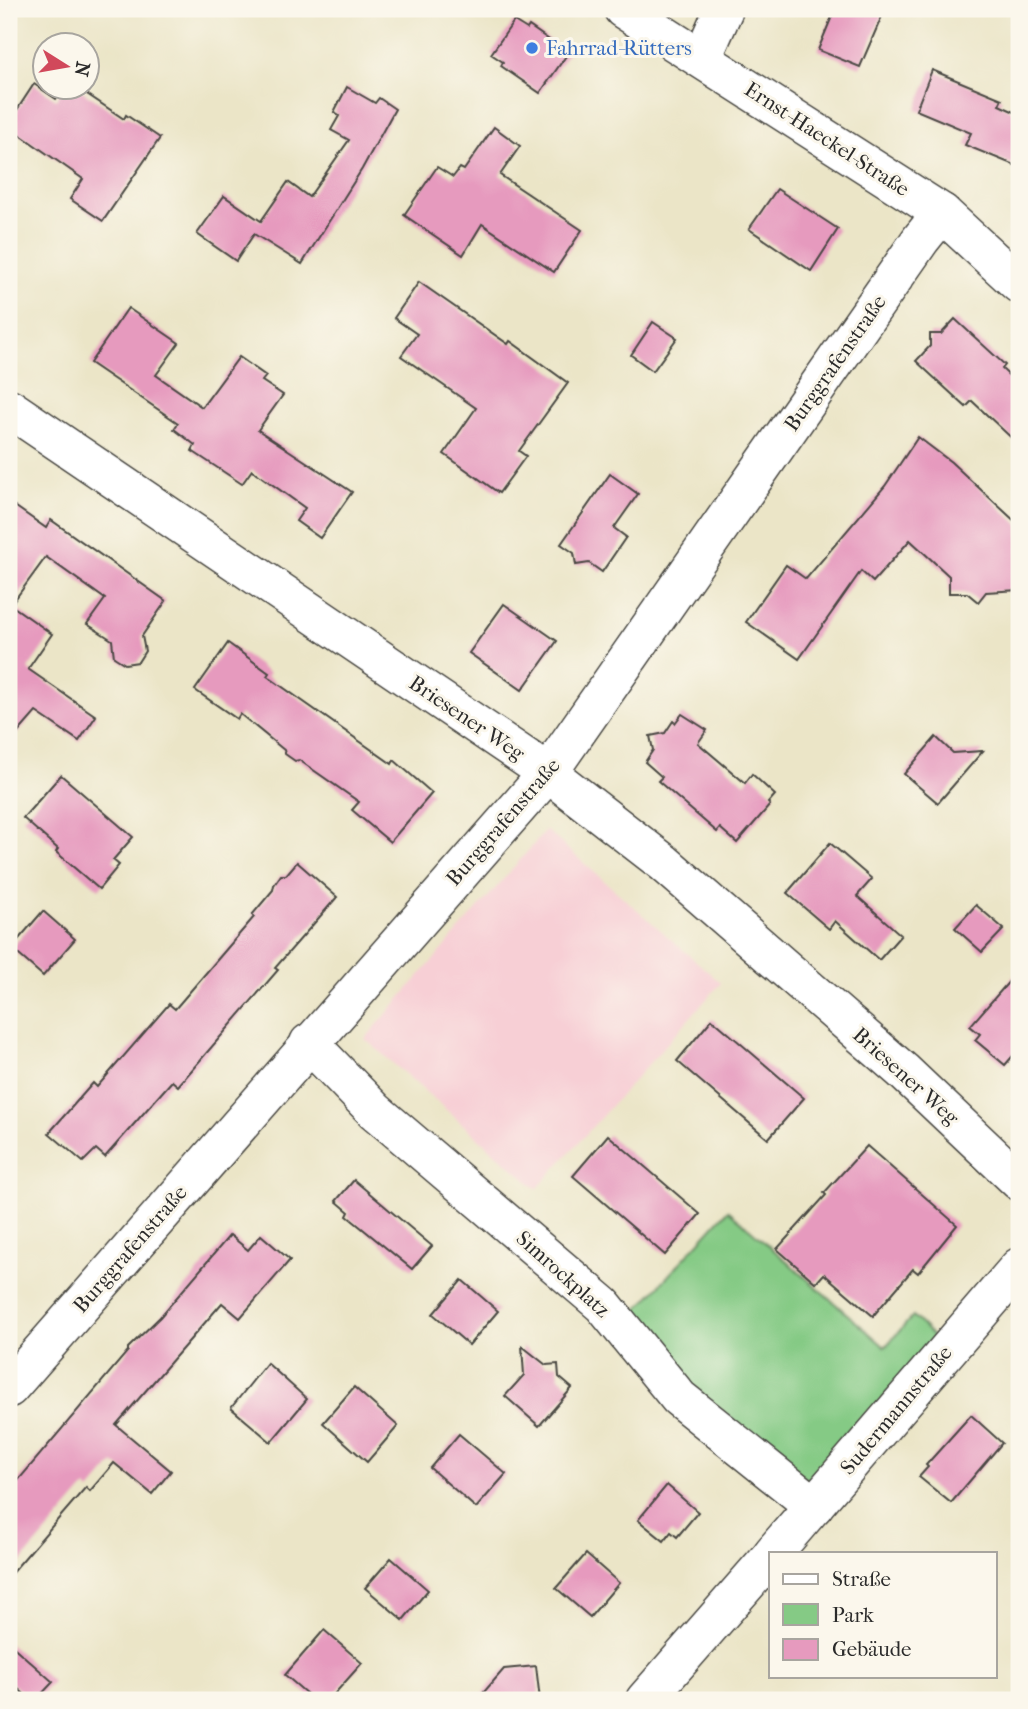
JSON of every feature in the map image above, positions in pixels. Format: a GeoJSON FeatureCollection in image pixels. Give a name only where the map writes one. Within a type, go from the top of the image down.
{"type":"FeatureCollection","features":[{"type":"Feature","properties":{"kind":"street","name":"Ernst-Haeckel-Straße"},"geometry":{"type":"LineString","coordinates":[[624,9],[942,213],[1019,284]]}},
{"type":"Feature","properties":{"kind":"street"},"geometry":{"type":"LineString","coordinates":[[702,58],[724,9]]}},
{"type":"Feature","properties":{"kind":"street","name":"Burggrafenstraße"},"geometry":{"type":"LineString","coordinates":[[9,1388],[548,773],[920,239],[942,213]]}},
{"type":"Feature","properties":{"kind":"street","name":"Briesener Weg"},"geometry":{"type":"LineString","coordinates":[[9,408],[548,773],[664,863],[903,1072],[1019,1181]]}},
{"type":"Feature","properties":{"kind":"street","name":"Simrockplatz"},"geometry":{"type":"LineString","coordinates":[[309,1043],[375,1111],[603,1305],[679,1398],[814,1506]]}},
{"type":"Feature","properties":{"kind":"street","name":"Sudermannstraße"},"geometry":{"type":"LineString","coordinates":[[775,1552],[1019,1267]]}},
{"type":"Feature","properties":{"kind":"street","name":"Sudermannstraße"},"geometry":{"type":"LineString","coordinates":[[645,1700],[769,1558]]}},
{"type":"Feature","properties":{"kind":"shaded area"},"geometry":{"type":"Polygon","coordinates":[[[546,830],[721,983],[537,1189],[365,1039],[546,830]]]}},
{"type":"Feature","properties":{"kind":"green space"},"geometry":{"type":"Polygon","coordinates":[[[728,1210],[885,1347],[913,1316],[936,1339],[810,1482],[683,1380],[628,1320],[728,1210]]]}},
{"type":"Feature","properties":{"kind":"building"},"geometry":{"type":"Polygon","coordinates":[[[835,9],[885,9],[860,67],[818,50],[835,9]]]}},
{"type":"Feature","properties":{"kind":"building"},"geometry":{"type":"Polygon","coordinates":[[[514,21],[527,29],[529,26],[568,53],[540,93],[501,66],[503,62],[491,54],[514,21]]]}},
{"type":"Feature","properties":{"kind":"building"},"geometry":{"type":"Polygon","coordinates":[[[932,70],[1002,99],[999,105],[1019,114],[1019,167],[965,145],[971,133],[916,110],[932,70]]]}},
{"type":"Feature","properties":{"kind":"building"},"geometry":{"type":"Polygon","coordinates":[[[32,87],[32,102],[99,102],[124,119],[126,115],[160,138],[103,221],[70,199],[83,179],[9,127],[9,122],[32,87]]]}},
{"type":"Feature","properties":{"kind":"building"},"geometry":{"type":"Polygon","coordinates":[[[347,87],[375,103],[379,98],[395,109],[362,169],[302,264],[254,234],[236,261],[197,234],[224,196],[261,221],[288,182],[309,197],[349,140],[331,130],[339,116],[334,112],[347,87]]]}},
{"type":"Feature","properties":{"kind":"building"},"geometry":{"type":"Polygon","coordinates":[[[494,127],[520,146],[500,175],[582,230],[554,272],[482,224],[463,255],[404,215],[437,167],[453,177],[460,168],[464,170],[494,127]]]}},
{"type":"Feature","properties":{"kind":"building"},"geometry":{"type":"Polygon","coordinates":[[[777,189],[838,229],[811,271],[749,229],[777,189]]]}},
{"type":"Feature","properties":{"kind":"building"},"geometry":{"type":"Polygon","coordinates":[[[419,282],[508,344],[510,341],[568,383],[519,451],[526,456],[499,493],[444,454],[476,408],[401,356],[417,334],[394,318],[419,282]]]}},
{"type":"Feature","properties":{"kind":"building"},"geometry":{"type":"Polygon","coordinates":[[[128,308],[179,343],[156,375],[202,407],[239,357],[266,376],[262,381],[283,395],[258,430],[352,492],[320,538],[296,521],[305,508],[252,470],[242,484],[192,451],[195,445],[174,429],[178,423],[90,363],[128,308]]]}},
{"type":"Feature","properties":{"kind":"building"},"geometry":{"type":"Polygon","coordinates":[[[955,319],[1005,365],[1002,369],[1019,385],[1019,445],[972,401],[966,407],[916,361],[930,346],[930,334],[941,334],[955,319]]]}},
{"type":"Feature","properties":{"kind":"building"},"geometry":{"type":"Polygon","coordinates":[[[653,322],[677,338],[653,371],[631,355],[653,322]]]}},
{"type":"Feature","properties":{"kind":"building"},"geometry":{"type":"Polygon","coordinates":[[[918,437],[951,462],[1019,525],[1019,590],[986,592],[978,602],[967,593],[949,593],[949,576],[910,540],[873,582],[861,571],[799,659],[746,622],[786,565],[806,579],[885,486],[918,437]]]}},
{"type":"Feature","properties":{"kind":"building"},"geometry":{"type":"Polygon","coordinates":[[[610,474],[638,494],[614,528],[626,537],[602,572],[589,563],[576,565],[574,553],[561,544],[610,474]]]}},
{"type":"Feature","properties":{"kind":"building"},"geometry":{"type":"Polygon","coordinates":[[[9,502],[46,528],[51,520],[166,601],[142,636],[145,651],[138,662],[125,664],[114,657],[112,640],[87,624],[105,599],[46,557],[11,605],[52,634],[28,669],[96,716],[79,741],[36,712],[9,743],[9,502]]]}},
{"type":"Feature","properties":{"kind":"building"},"geometry":{"type":"Polygon","coordinates":[[[504,604],[557,641],[522,690],[469,653],[504,604]]]}},
{"type":"Feature","properties":{"kind":"building"},"geometry":{"type":"Polygon","coordinates":[[[228,643],[269,673],[267,676],[392,764],[394,760],[432,793],[390,842],[352,810],[359,802],[299,760],[295,761],[285,754],[284,750],[240,714],[237,719],[195,690],[228,643]]]}},
{"type":"Feature","properties":{"kind":"building"},"geometry":{"type":"Polygon","coordinates":[[[682,714],[707,730],[698,743],[745,783],[752,774],[775,795],[768,803],[770,805],[737,843],[720,828],[717,832],[658,781],[662,777],[645,762],[653,750],[650,736],[665,733],[682,714]]]}},
{"type":"Feature","properties":{"kind":"building"},"geometry":{"type":"Polygon","coordinates":[[[936,737],[953,753],[983,751],[938,803],[904,774],[936,737]]]}},
{"type":"Feature","properties":{"kind":"building"},"geometry":{"type":"Polygon","coordinates":[[[61,775],[133,837],[113,860],[119,865],[99,889],[56,852],[58,849],[23,818],[61,775]]]}},
{"type":"Feature","properties":{"kind":"building"},"geometry":{"type":"Polygon","coordinates":[[[830,843],[872,879],[857,896],[901,935],[879,960],[835,921],[829,929],[787,893],[830,843]]]}},
{"type":"Feature","properties":{"kind":"building"},"geometry":{"type":"Polygon","coordinates":[[[297,862],[337,897],[178,1086],[172,1081],[105,1157],[96,1149],[83,1162],[49,1133],[93,1083],[97,1087],[169,1004],[175,1009],[254,917],[252,915],[273,890],[281,875],[286,875],[297,862]]]}},
{"type":"Feature","properties":{"kind":"building"},"geometry":{"type":"Polygon","coordinates":[[[976,905],[1004,929],[982,952],[955,928],[976,905]]]}},
{"type":"Feature","properties":{"kind":"building"},"geometry":{"type":"Polygon","coordinates":[[[43,911],[75,939],[43,976],[11,948],[43,911]]]}},
{"type":"Feature","properties":{"kind":"building"},"geometry":{"type":"Polygon","coordinates":[[[1019,970],[1019,1049],[1005,1065],[975,1040],[980,1034],[970,1026],[1019,970]]]}},
{"type":"Feature","properties":{"kind":"building"},"geometry":{"type":"Polygon","coordinates":[[[712,1019],[804,1098],[768,1139],[677,1061],[712,1019]]]}},
{"type":"Feature","properties":{"kind":"building"},"geometry":{"type":"Polygon","coordinates":[[[608,1135],[700,1214],[665,1255],[573,1176],[608,1135]]]}},
{"type":"Feature","properties":{"kind":"building"},"geometry":{"type":"Polygon","coordinates":[[[867,1146],[957,1225],[918,1273],[913,1269],[873,1316],[824,1274],[816,1283],[777,1249],[867,1146]]]}},
{"type":"Feature","properties":{"kind":"building"},"geometry":{"type":"Polygon","coordinates":[[[354,1180],[432,1246],[412,1269],[347,1216],[349,1212],[336,1201],[354,1180]]]}},
{"type":"Feature","properties":{"kind":"building"},"geometry":{"type":"Polygon","coordinates":[[[230,1235],[248,1250],[261,1235],[290,1260],[240,1318],[222,1303],[116,1425],[171,1471],[152,1494],[114,1463],[90,1491],[86,1487],[9,1576],[9,1491],[128,1348],[160,1317],[230,1235]]]}},
{"type":"Feature","properties":{"kind":"building"},"geometry":{"type":"Polygon","coordinates":[[[462,1280],[498,1311],[469,1345],[433,1314],[462,1280]]]}},
{"type":"Feature","properties":{"kind":"building"},"geometry":{"type":"Polygon","coordinates":[[[522,1346],[546,1365],[558,1364],[559,1377],[572,1388],[539,1426],[505,1396],[524,1375],[522,1346]]]}},
{"type":"Feature","properties":{"kind":"building"},"geometry":{"type":"Polygon","coordinates":[[[267,1363],[307,1399],[271,1442],[231,1408],[267,1363]]]}},
{"type":"Feature","properties":{"kind":"building"},"geometry":{"type":"Polygon","coordinates":[[[354,1387],[398,1426],[367,1462],[323,1423],[354,1387]]]}},
{"type":"Feature","properties":{"kind":"building"},"geometry":{"type":"Polygon","coordinates":[[[971,1415],[1002,1443],[951,1503],[919,1477],[928,1467],[926,1465],[971,1415]]]}},
{"type":"Feature","properties":{"kind":"building"},"geometry":{"type":"Polygon","coordinates":[[[459,1434],[506,1474],[476,1508],[430,1468],[459,1434]]]}},
{"type":"Feature","properties":{"kind":"building"},"geometry":{"type":"Polygon","coordinates":[[[667,1485],[698,1512],[677,1537],[671,1532],[664,1541],[638,1520],[667,1485]]]}},
{"type":"Feature","properties":{"kind":"building"},"geometry":{"type":"Polygon","coordinates":[[[586,1554],[619,1583],[590,1617],[556,1588],[586,1554]]]}},
{"type":"Feature","properties":{"kind":"building"},"geometry":{"type":"Polygon","coordinates":[[[391,1558],[428,1590],[403,1620],[365,1588],[391,1558]]]}},
{"type":"Feature","properties":{"kind":"building"},"geometry":{"type":"Polygon","coordinates":[[[324,1630],[362,1663],[329,1700],[314,1700],[285,1675],[324,1630]]]}},
{"type":"Feature","properties":{"kind":"building"},"geometry":{"type":"Polygon","coordinates":[[[9,1643],[53,1682],[36,1700],[31,1700],[9,1681],[9,1643]]]}},
{"type":"Feature","properties":{"kind":"building"},"geometry":{"type":"Polygon","coordinates":[[[536,1666],[540,1700],[477,1700],[504,1669],[536,1666]]]}},
{"type":"Feature","properties":{"kind":"place","name":"Fahrrad-Rütters"},"geometry":{"type":"Point","coordinates":[532,48]}}]}
